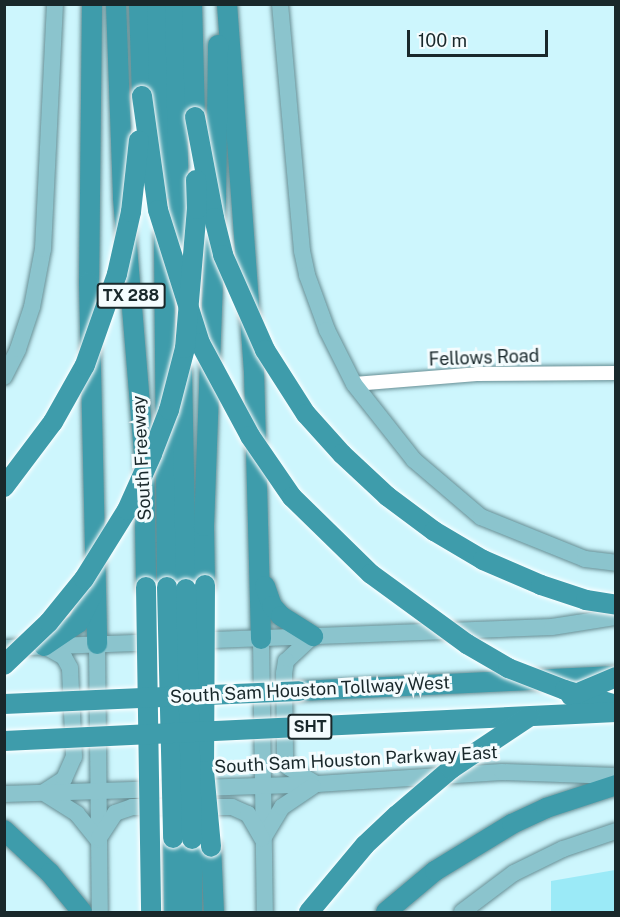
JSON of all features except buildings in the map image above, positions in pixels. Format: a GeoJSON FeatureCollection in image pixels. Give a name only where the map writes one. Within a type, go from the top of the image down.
{"type":"FeatureCollection","features":[{"type":"Feature","properties":{"kind":"highway"},"geometry":{"type":"LineString","coordinates":[[92,4],[89,282],[97,644]]}},
{"type":"Feature","properties":{"kind":"highway","name":"South Freeway"},"geometry":{"type":"LineString","coordinates":[[116,4],[123,198],[144,455],[151,912]]}},
{"type":"Feature","properties":{"kind":"highway"},"geometry":{"type":"LineString","coordinates":[[139,4],[142,96],[158,210],[200,344],[250,436],[292,497],[371,574],[467,644],[508,668],[565,690],[615,705]]}},
{"type":"Feature","properties":{"kind":"highway"},"geometry":{"type":"LineString","coordinates":[[157,4],[164,261],[186,587],[211,847],[214,912]]}},
{"type":"Feature","properties":{"kind":"highway"},"geometry":{"type":"LineString","coordinates":[[174,912],[182,838],[186,587],[175,4]]}},
{"type":"Feature","properties":{"kind":"highway"},"geometry":{"type":"LineString","coordinates":[[4,665],[49,622],[107,545],[148,463],[169,410],[185,348],[190,312],[197,209],[192,4]]}},
{"type":"Feature","properties":{"kind":"highway"},"geometry":{"type":"LineString","coordinates":[[186,587],[206,437],[218,115],[218,4]]}},
{"type":"Feature","properties":{"kind":"highway"},"geometry":{"type":"LineString","coordinates":[[227,4],[254,371],[261,639]]}},
{"type":"Feature","properties":{"kind":"highway"},"geometry":{"type":"LineString","coordinates":[[4,488],[29,456],[85,365],[114,285],[131,212],[142,96]]}},
{"type":"Feature","properties":{"kind":"highway"},"geometry":{"type":"LineString","coordinates":[[195,117],[213,218],[224,255],[266,350],[306,414],[342,454],[387,496],[434,531],[483,560],[542,585],[586,600],[615,605]]}},
{"type":"Feature","properties":{"kind":"highway"},"geometry":{"type":"LineString","coordinates":[[259,568],[272,606],[281,616],[313,636]]}},
{"type":"Feature","properties":{"kind":"highway"},"geometry":{"type":"LineString","coordinates":[[44,646],[78,623],[95,591]]}},
{"type":"Feature","properties":{"kind":"highway"},"geometry":{"type":"LineString","coordinates":[[309,912],[364,845],[451,769],[536,712],[615,676]]}},
{"type":"Feature","properties":{"kind":"highway","name":"South Sam Houston Tollway West"},"geometry":{"type":"LineString","coordinates":[[4,704],[615,676]]}},
{"type":"Feature","properties":{"kind":"highway"},"geometry":{"type":"LineString","coordinates":[[4,693],[167,694],[299,690]]}},
{"type":"Feature","properties":{"kind":"highway","name":"South Sam Houston Tollway West"},"geometry":{"type":"LineString","coordinates":[[4,741],[615,712]]}},
{"type":"Feature","properties":{"kind":"highway"},"geometry":{"type":"LineString","coordinates":[[386,912],[435,871],[512,824],[546,808],[615,785]]}},
{"type":"Feature","properties":{"kind":"highway"},"geometry":{"type":"LineString","coordinates":[[4,830],[50,873],[82,912]]}},
{"type":"Feature","properties":{"kind":"highway"},"geometry":{"type":"LineString","coordinates":[[182,838],[192,912]]}},
{"type":"Feature","properties":{"kind":"main road"},"geometry":{"type":"LineString","coordinates":[[4,377],[18,349],[29,317],[43,249],[55,4]]}},
{"type":"Feature","properties":{"kind":"main road"},"geometry":{"type":"LineString","coordinates":[[280,4],[302,251],[323,321],[354,384],[414,459],[481,517],[585,560],[615,563]]}},
{"type":"Feature","properties":{"kind":"main road"},"geometry":{"type":"LineString","coordinates":[[4,648],[552,627],[615,617]]}},
{"type":"Feature","properties":{"kind":"main road"},"geometry":{"type":"LineString","coordinates":[[263,839],[282,807],[317,784],[288,767],[285,758],[284,673],[286,661],[313,636]]}},
{"type":"Feature","properties":{"kind":"main road"},"geometry":{"type":"LineString","coordinates":[[261,639],[265,912]]}},
{"type":"Feature","properties":{"kind":"main road"},"geometry":{"type":"LineString","coordinates":[[97,644],[100,912]]}},
{"type":"Feature","properties":{"kind":"main road"},"geometry":{"type":"LineString","coordinates":[[44,646],[64,657],[70,668],[75,757],[64,779],[44,793],[77,814],[98,840]]}},
{"type":"Feature","properties":{"kind":"main road","name":"South Sam Houston Parkway East"},"geometry":{"type":"LineString","coordinates":[[4,794],[317,784],[502,772],[615,776]]}},
{"type":"Feature","properties":{"kind":"main road"},"geometry":{"type":"LineString","coordinates":[[98,840],[115,813],[132,807],[232,807],[248,814],[263,839]]}},
{"type":"Feature","properties":{"kind":"main road"},"geometry":{"type":"LineString","coordinates":[[462,912],[514,873],[563,849],[615,831]]}},
{"type":"Feature","properties":{"kind":"street","name":"Fellows Road"},"geometry":{"type":"LineString","coordinates":[[354,384],[477,374],[615,373]]}},
{"type":"Feature","properties":{"kind":"shaded area"},"geometry":{"type":"Polygon","coordinates":[[[615,870],[615,912],[551,912],[551,881],[615,870]]]}}]}
